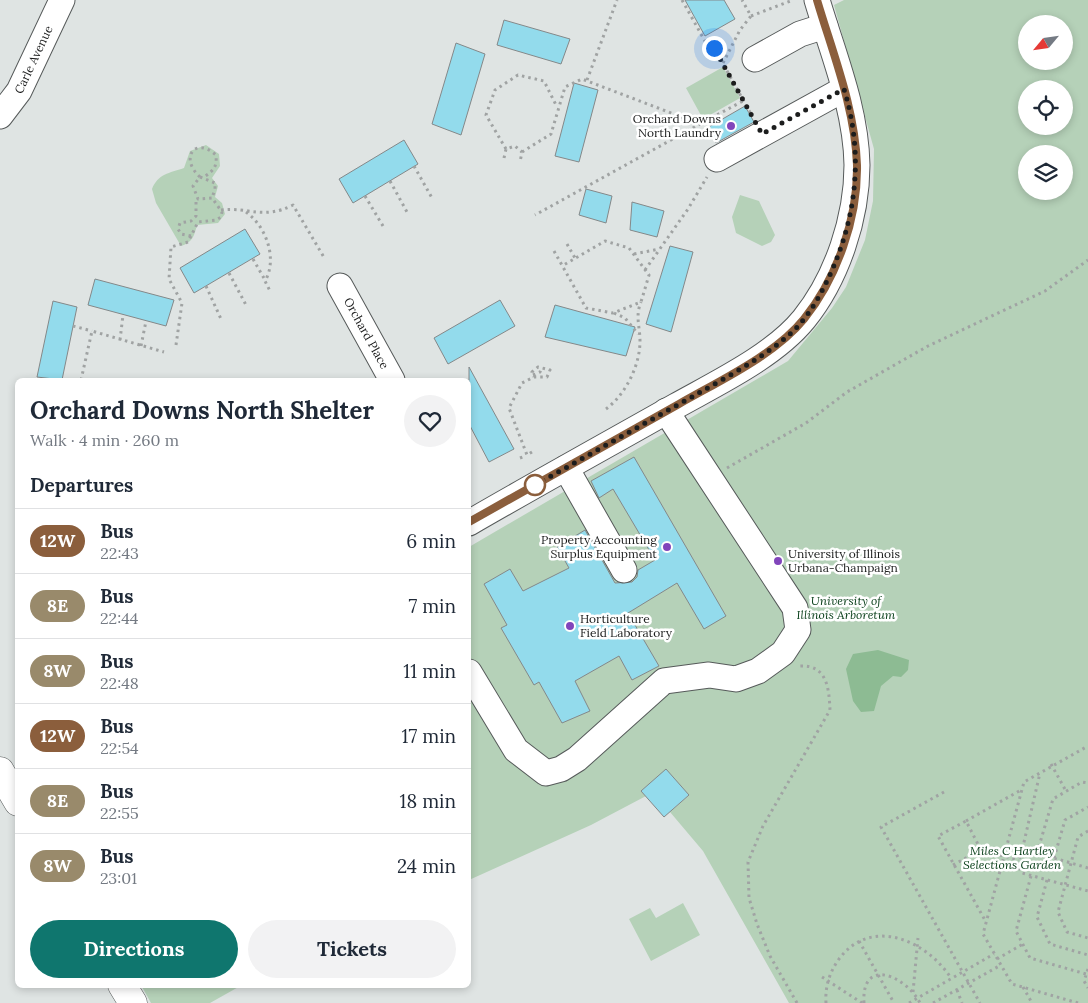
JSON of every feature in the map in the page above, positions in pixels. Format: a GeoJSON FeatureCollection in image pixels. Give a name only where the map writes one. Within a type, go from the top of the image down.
{"type":"FeatureCollection","features":[{"type":"Feature","properties":{"kind":"main road"},"geometry":{"type":"LineString","coordinates":[[124,988],[132,1003]]}},
{"type":"Feature","properties":{"kind":"street","name":"Carle Avenue"},"geometry":{"type":"LineString","coordinates":[[0,116],[19,91],[62,0]]}},
{"type":"Feature","properties":{"kind":"street"},"geometry":{"type":"LineString","coordinates":[[471,520],[566,468],[764,354],[789,335],[804,319],[820,294],[846,236],[854,201],[857,166],[855,132],[817,0]]}},
{"type":"Feature","properties":{"kind":"street"},"geometry":{"type":"LineString","coordinates":[[755,59],[802,33],[825,26]]}},
{"type":"Feature","properties":{"kind":"street"},"geometry":{"type":"LineString","coordinates":[[717,158],[844,89]]}},
{"type":"Feature","properties":{"kind":"street","name":"Orchard Place"},"geometry":{"type":"LineString","coordinates":[[340,286],[391,378]]}},
{"type":"Feature","properties":{"kind":"street"},"geometry":{"type":"LineString","coordinates":[[471,675],[516,750],[546,773],[561,769],[577,758],[664,681],[709,675],[736,680],[758,671],[783,652],[798,630],[795,608],[666,411]]}},
{"type":"Feature","properties":{"kind":"street"},"geometry":{"type":"LineString","coordinates":[[566,468],[624,570]]}},
{"type":"Feature","properties":{"kind":"path"},"geometry":{"type":"LineString","coordinates":[[586,80],[617,0]]}},
{"type":"Feature","properties":{"kind":"path"},"geometry":{"type":"LineString","coordinates":[[682,0],[706,43],[714,48],[723,63],[762,134]]}},
{"type":"Feature","properties":{"kind":"path"},"geometry":{"type":"LineString","coordinates":[[742,0],[751,16]]}},
{"type":"Feature","properties":{"kind":"path"},"geometry":{"type":"LineString","coordinates":[[723,63],[740,30],[751,16],[793,0]]}},
{"type":"Feature","properties":{"kind":"path"},"geometry":{"type":"LineString","coordinates":[[504,158],[506,149],[486,115],[495,90],[518,75],[544,81],[557,106]]}},
{"type":"Feature","properties":{"kind":"path"},"geometry":{"type":"LineString","coordinates":[[520,162],[522,152],[552,134],[557,106],[565,87],[582,79],[700,124]]}},
{"type":"Feature","properties":{"kind":"path"},"geometry":{"type":"LineString","coordinates":[[535,215],[744,101]]}},
{"type":"Feature","properties":{"kind":"path"},"geometry":{"type":"LineString","coordinates":[[506,149],[515,146],[522,152]]}},
{"type":"Feature","properties":{"kind":"path"},"geometry":{"type":"LineString","coordinates":[[176,345],[182,303],[169,279],[171,247],[188,242],[192,236],[198,222],[216,220],[221,217],[221,210],[212,198],[215,183],[202,177],[192,169],[189,161],[190,155],[196,149],[202,147],[208,148],[216,155],[217,164],[213,171],[202,177],[193,186],[198,207],[196,216],[191,221],[180,222],[178,229],[186,236],[192,236]]}},
{"type":"Feature","properties":{"kind":"path"},"geometry":{"type":"LineString","coordinates":[[646,270],[688,209],[704,179],[722,169],[717,158]]}},
{"type":"Feature","properties":{"kind":"path"},"geometry":{"type":"LineString","coordinates":[[414,166],[432,198]]}},
{"type":"Feature","properties":{"kind":"path"},"geometry":{"type":"LineString","coordinates":[[390,181],[408,212]]}},
{"type":"Feature","properties":{"kind":"path"},"geometry":{"type":"LineString","coordinates":[[196,196],[198,199],[212,198]]}},
{"type":"Feature","properties":{"kind":"path"},"geometry":{"type":"LineString","coordinates":[[365,196],[383,226]]}},
{"type":"Feature","properties":{"kind":"path"},"geometry":{"type":"LineString","coordinates":[[221,210],[231,208],[245,212],[272,213],[293,205],[325,259]]}},
{"type":"Feature","properties":{"kind":"path"},"geometry":{"type":"LineString","coordinates":[[245,212],[253,217],[261,228],[269,249],[272,263],[265,281]]}},
{"type":"Feature","properties":{"kind":"path"},"geometry":{"type":"LineString","coordinates":[[562,266],[605,241],[629,248],[649,275],[637,318],[638,351],[628,383],[618,400],[606,409]]}},
{"type":"Feature","properties":{"kind":"path"},"geometry":{"type":"LineString","coordinates":[[567,244],[575,258]]}},
{"type":"Feature","properties":{"kind":"path"},"geometry":{"type":"LineString","coordinates":[[634,254],[660,249]]}},
{"type":"Feature","properties":{"kind":"path"},"geometry":{"type":"LineString","coordinates":[[554,252],[586,308],[613,313],[625,318],[639,337]]}},
{"type":"Feature","properties":{"kind":"path"},"geometry":{"type":"LineString","coordinates":[[253,258],[270,291]]}},
{"type":"Feature","properties":{"kind":"path"},"geometry":{"type":"LineString","coordinates":[[709,478],[806,424],[855,387],[928,346],[1045,291],[1088,260]]}},
{"type":"Feature","properties":{"kind":"path"},"geometry":{"type":"LineString","coordinates":[[229,273],[246,305]]}},
{"type":"Feature","properties":{"kind":"path"},"geometry":{"type":"LineString","coordinates":[[206,286],[221,319]]}},
{"type":"Feature","properties":{"kind":"path"},"geometry":{"type":"LineString","coordinates":[[613,313],[641,302]]}},
{"type":"Feature","properties":{"kind":"path"},"geometry":{"type":"LineString","coordinates":[[120,340],[123,315]]}},
{"type":"Feature","properties":{"kind":"path"},"geometry":{"type":"LineString","coordinates":[[141,346],[146,321]]}},
{"type":"Feature","properties":{"kind":"path"},"geometry":{"type":"LineString","coordinates":[[73,326],[164,352]]}},
{"type":"Feature","properties":{"kind":"path"},"geometry":{"type":"LineString","coordinates":[[81,378],[92,331]]}},
{"type":"Feature","properties":{"kind":"path"},"geometry":{"type":"LineString","coordinates":[[532,452],[527,455],[522,447],[509,408],[522,383],[533,376],[547,377],[550,370],[542,366],[534,368],[533,376]]}},
{"type":"Feature","properties":{"kind":"path"},"geometry":{"type":"LineString","coordinates":[[520,458],[525,456]]}},
{"type":"Feature","properties":{"kind":"path"},"geometry":{"type":"LineString","coordinates":[[797,666],[807,665],[825,676],[830,710],[763,826],[748,862],[749,898],[757,924],[770,956],[797,1003]]}},
{"type":"Feature","properties":{"kind":"path"},"geometry":{"type":"LineString","coordinates":[[1078,1003],[1012,984],[983,934],[1024,782],[1052,764],[1088,746]]}},
{"type":"Feature","properties":{"kind":"path"},"geometry":{"type":"LineString","coordinates":[[1052,764],[1066,791]]}},
{"type":"Feature","properties":{"kind":"path"},"geometry":{"type":"LineString","coordinates":[[1040,773],[1017,864],[1022,873],[1088,891]]}},
{"type":"Feature","properties":{"kind":"path"},"geometry":{"type":"LineString","coordinates":[[1038,853],[1052,798],[1082,782],[1088,783]]}},
{"type":"Feature","properties":{"kind":"path"},"geometry":{"type":"LineString","coordinates":[[986,922],[938,836],[1021,790]]}},
{"type":"Feature","properties":{"kind":"path"},"geometry":{"type":"LineString","coordinates":[[944,792],[881,827],[980,1003]]}},
{"type":"Feature","properties":{"kind":"path"},"geometry":{"type":"LineString","coordinates":[[1054,858],[1065,820],[1088,807]]}},
{"type":"Feature","properties":{"kind":"path"},"geometry":{"type":"LineString","coordinates":[[966,821],[981,850]]}},
{"type":"Feature","properties":{"kind":"path"},"geometry":{"type":"LineString","coordinates":[[1088,831],[1078,836],[1058,912],[1067,932],[1088,938]]}},
{"type":"Feature","properties":{"kind":"path"},"geometry":{"type":"LineString","coordinates":[[954,865],[981,850],[1020,858],[1030,851],[1088,868]]}},
{"type":"Feature","properties":{"kind":"path"},"geometry":{"type":"LineString","coordinates":[[1031,876],[1016,931],[1030,958],[1086,974]]}},
{"type":"Feature","properties":{"kind":"path"},"geometry":{"type":"LineString","coordinates":[[1047,880],[1036,917],[1050,944],[1088,955]]}},
{"type":"Feature","properties":{"kind":"path"},"geometry":{"type":"LineString","coordinates":[[826,1003],[828,981],[833,967],[846,950],[859,941],[874,936],[886,936],[917,947],[934,958],[951,978]]}},
{"type":"Feature","properties":{"kind":"path"},"geometry":{"type":"LineString","coordinates":[[913,992],[918,938]]}},
{"type":"Feature","properties":{"kind":"path"},"geometry":{"type":"LineString","coordinates":[[859,941],[894,1003]]}},
{"type":"Feature","properties":{"kind":"path"},"geometry":{"type":"LineString","coordinates":[[997,959],[1023,944]]}},
{"type":"Feature","properties":{"kind":"path"},"geometry":{"type":"LineString","coordinates":[[909,1003],[994,954]]}},
{"type":"Feature","properties":{"kind":"path"},"geometry":{"type":"LineString","coordinates":[[932,1003],[1001,966]]}},
{"type":"Feature","properties":{"kind":"path"},"geometry":{"type":"LineString","coordinates":[[1088,969],[1084,981],[1088,988]]}},
{"type":"Feature","properties":{"kind":"path"},"geometry":{"type":"LineString","coordinates":[[822,977],[863,1003],[866,986],[877,974],[894,976],[913,992],[920,1003]]}},
{"type":"Feature","properties":{"kind":"path"},"geometry":{"type":"LineString","coordinates":[[1023,987],[1032,1003]]}},
{"type":"Feature","properties":{"kind":"path"},"geometry":{"type":"LineString","coordinates":[[957,990],[962,1003]]}},
{"type":"Feature","properties":{"kind":"green space","name":"University of Illinois Arboretum"},"geometry":{"type":"Polygon","coordinates":[[[844,0],[1088,0],[1088,1003],[789,1003],[703,851],[670,812],[689,795],[641,791],[646,796],[591,825],[471,879],[471,546],[788,361],[832,308],[846,287],[865,240],[873,201],[874,149],[834,5],[844,0]]]}},
{"type":"Feature","properties":{"kind":"green space"},"geometry":{"type":"Polygon","coordinates":[[[723,67],[740,98],[703,119],[686,88],[723,67]]]}},
{"type":"Feature","properties":{"kind":"green space"},"geometry":{"type":"Polygon","coordinates":[[[206,145],[219,154],[220,166],[212,178],[218,186],[215,197],[222,203],[225,214],[218,223],[197,225],[192,238],[188,243],[181,246],[156,203],[152,189],[161,177],[184,168],[190,151],[206,145]]]}},
{"type":"Feature","properties":{"kind":"green space"},"geometry":{"type":"Polygon","coordinates":[[[740,195],[759,201],[775,235],[771,242],[762,246],[736,233],[732,217],[740,195]]]}},
{"type":"Feature","properties":{"kind":"green space"},"geometry":{"type":"Polygon","coordinates":[[[878,650],[909,660],[908,670],[901,677],[893,676],[881,686],[874,711],[861,712],[853,701],[846,669],[853,654],[878,650]]]}},
{"type":"Feature","properties":{"kind":"green space"},"geometry":{"type":"Polygon","coordinates":[[[683,903],[700,935],[651,961],[629,919],[650,908],[656,918],[683,903]]]}},
{"type":"Feature","properties":{"kind":"green space"},"geometry":{"type":"Polygon","coordinates":[[[143,988],[237,988],[210,1003],[151,1003],[143,988]]]}},
{"type":"Feature","properties":{"kind":"building"},"geometry":{"type":"Polygon","coordinates":[[[685,0],[724,0],[735,19],[705,36],[685,0]]]}},
{"type":"Feature","properties":{"kind":"building"},"geometry":{"type":"Polygon","coordinates":[[[504,20],[570,39],[561,64],[497,45],[504,20]]]}},
{"type":"Feature","properties":{"kind":"building"},"geometry":{"type":"Polygon","coordinates":[[[456,43],[485,54],[461,135],[432,124],[456,43]]]}},
{"type":"Feature","properties":{"kind":"building"},"geometry":{"type":"Polygon","coordinates":[[[574,83],[598,90],[579,162],[555,156],[574,83]]]}},
{"type":"Feature","properties":{"kind":"building","name":"Orchard Downs North Laundry"},"geometry":{"type":"Polygon","coordinates":[[[745,106],[754,122],[716,143],[707,128],[745,106]]]}},
{"type":"Feature","properties":{"kind":"building"},"geometry":{"type":"Polygon","coordinates":[[[404,140],[418,164],[353,203],[339,179],[404,140]]]}},
{"type":"Feature","properties":{"kind":"building"},"geometry":{"type":"Polygon","coordinates":[[[586,189],[612,196],[606,223],[579,215],[586,189]]]}},
{"type":"Feature","properties":{"kind":"building"},"geometry":{"type":"Polygon","coordinates":[[[632,202],[664,211],[657,237],[630,230],[632,202]]]}},
{"type":"Feature","properties":{"kind":"building"},"geometry":{"type":"Polygon","coordinates":[[[245,229],[260,254],[194,293],[180,268],[245,229]]]}},
{"type":"Feature","properties":{"kind":"building"},"geometry":{"type":"Polygon","coordinates":[[[670,246],[693,252],[671,332],[646,324],[670,246]]]}},
{"type":"Feature","properties":{"kind":"building"},"geometry":{"type":"Polygon","coordinates":[[[95,279],[174,300],[166,326],[88,305],[95,279]]]}},
{"type":"Feature","properties":{"kind":"building"},"geometry":{"type":"Polygon","coordinates":[[[500,300],[515,326],[448,364],[434,338],[500,300]]]}},
{"type":"Feature","properties":{"kind":"building"},"geometry":{"type":"Polygon","coordinates":[[[53,301],[77,307],[62,378],[37,377],[53,301]]]}},
{"type":"Feature","properties":{"kind":"building"},"geometry":{"type":"Polygon","coordinates":[[[555,305],[635,327],[626,356],[545,337],[555,305]]]}},
{"type":"Feature","properties":{"kind":"building"},"geometry":{"type":"Polygon","coordinates":[[[469,367],[514,449],[489,462],[471,428],[471,378],[469,378],[469,367]]]}},
{"type":"Feature","properties":{"kind":"building","name":"Horticulture Field Laboratory"},"geometry":{"type":"Polygon","coordinates":[[[634,457],[726,616],[704,629],[677,583],[628,613],[659,666],[632,680],[619,656],[575,681],[590,711],[562,723],[539,682],[534,685],[501,628],[507,625],[484,584],[510,569],[523,591],[569,568],[557,547],[585,530],[615,583],[632,582],[637,577],[638,570],[655,560],[613,489],[599,498],[591,481],[634,457]]]}},
{"type":"Feature","properties":{"kind":"building"},"geometry":{"type":"Polygon","coordinates":[[[666,769],[689,795],[664,817],[641,791],[666,769]]]}},
{"type":"Feature","properties":{"kind":"bus line","name":"12W"},"geometry":{"type":"LineString","coordinates":[[471,521],[764,354],[789,335],[804,319],[820,294],[837,260],[848,229],[854,201],[857,166],[855,132],[850,108],[817,0]]}},
{"type":"Feature","properties":{"kind":"place","name":"Orchard Downs North Laundry"},"geometry":{"type":"Point","coordinates":[731,126]}},
{"type":"Feature","properties":{"kind":"place","name":"Property Accounting Surplus Equipment"},"geometry":{"type":"Point","coordinates":[667,547]}},
{"type":"Feature","properties":{"kind":"place","name":"University of Illinois Urbana-Champaign"},"geometry":{"type":"Point","coordinates":[778,561]}},
{"type":"Feature","properties":{"kind":"place","name":"Horticulture Field Laboratory"},"geometry":{"type":"Point","coordinates":[570,626]}},
{"type":"Feature","properties":{"kind":"route"},"geometry":{"type":"LineString","coordinates":[[535,485],[764,354],[789,335],[804,319],[820,294],[837,260],[848,229],[854,201],[857,166],[855,132],[844,89],[762,134],[714,48]]}},
{"type":"Feature","properties":{"kind":"park label","name":"Miles C Hartley Selections Garden"},"geometry":{"type":"Point","coordinates":[1012,858]}}]}
